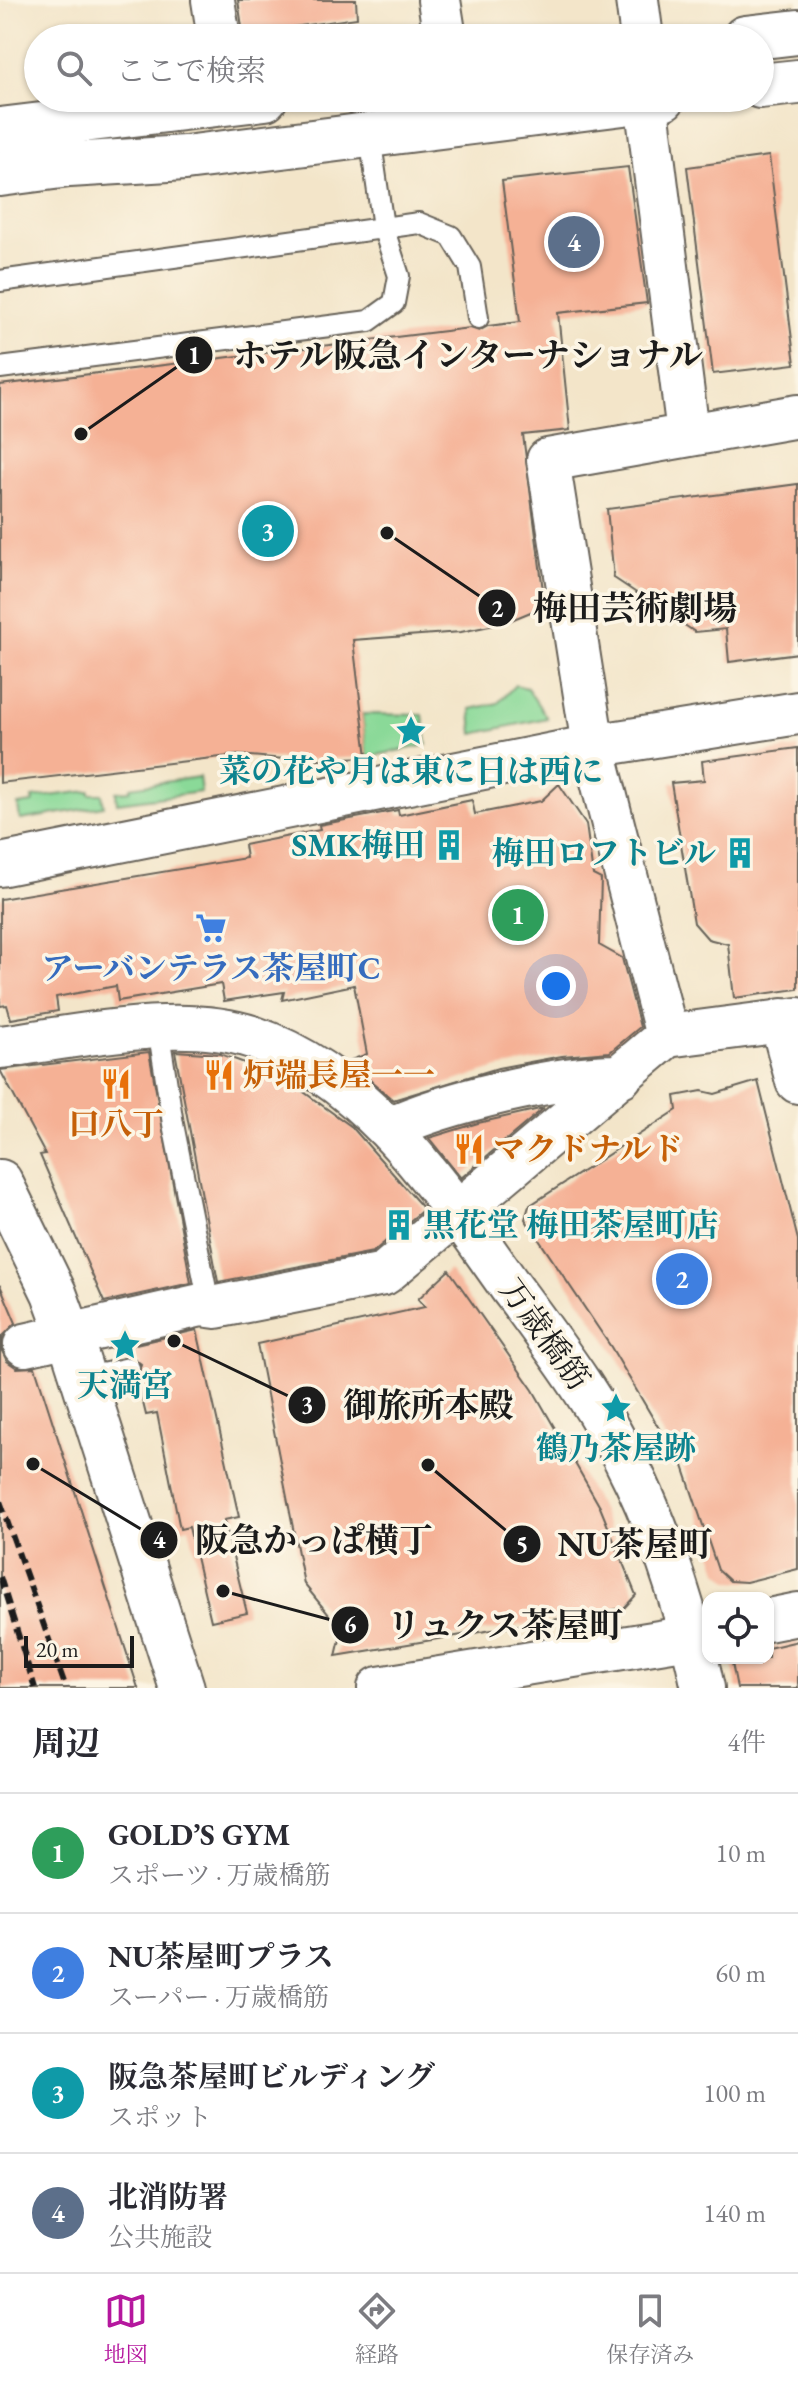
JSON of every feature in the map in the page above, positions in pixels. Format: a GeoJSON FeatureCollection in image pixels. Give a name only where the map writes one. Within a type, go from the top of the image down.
{"type":"FeatureCollection","features":[{"type":"Feature","properties":{"kind":"street"},"geometry":{"type":"LineString","coordinates":[[213,0],[217,24]]}},
{"type":"Feature","properties":{"kind":"street"},"geometry":{"type":"LineString","coordinates":[[439,0],[443,24]]}},
{"type":"Feature","properties":{"kind":"street"},"geometry":{"type":"LineString","coordinates":[[637,0],[640,24]]}},
{"type":"Feature","properties":{"kind":"street"},"geometry":{"type":"LineString","coordinates":[[774,35],[798,32]]}},
{"type":"Feature","properties":{"kind":"street"},"geometry":{"type":"LineString","coordinates":[[774,85],[798,82]]}},
{"type":"Feature","properties":{"kind":"street"},"geometry":{"type":"LineString","coordinates":[[0,130],[139,112]]}},
{"type":"Feature","properties":{"kind":"street"},"geometry":{"type":"LineString","coordinates":[[0,174],[370,136],[554,112]]}},
{"type":"Feature","properties":{"kind":"street"},"geometry":{"type":"LineString","coordinates":[[655,112],[688,433]]}},
{"type":"Feature","properties":{"kind":"street"},"geometry":{"type":"LineString","coordinates":[[667,1036],[593,746],[548,460],[798,416]]}},
{"type":"Feature","properties":{"kind":"street"},"geometry":{"type":"LineString","coordinates":[[0,865],[593,746],[798,713]]}},
{"type":"Feature","properties":{"kind":"street"},"geometry":{"type":"LineString","coordinates":[[25,1345],[201,1305],[216,1307],[384,1274],[667,1036],[790,1020],[798,1081]]}},
{"type":"Feature","properties":{"kind":"street","name":"万歳橋筋"},"geometry":{"type":"LineString","coordinates":[[0,1047],[158,1027],[250,1036],[290,1053],[341,1087],[389,1128],[458,1214],[589,1394],[636,1483],[700,1635],[703,1688]]}},
{"type":"Feature","properties":{"kind":"street"},"geometry":{"type":"LineString","coordinates":[[389,1128],[425,1112],[587,1075],[621,1076]]}},
{"type":"Feature","properties":{"kind":"street"},"geometry":{"type":"LineString","coordinates":[[0,1182],[54,1293],[69,1334],[182,1688]]}},
{"type":"Feature","properties":{"kind":"street"},"geometry":{"type":"LineString","coordinates":[[774,1619],[798,1614]]}},
{"type":"Feature","properties":{"kind":"street"},"geometry":{"type":"LineString","coordinates":[[379,1688],[455,1682],[700,1635]]}},
{"type":"Feature","properties":{"kind":"lane"},"geometry":{"type":"LineString","coordinates":[[0,368],[369,321],[394,303],[399,276],[383,227],[370,136]]}},
{"type":"Feature","properties":{"kind":"lane"},"geometry":{"type":"LineString","coordinates":[[0,280],[419,223],[451,236],[470,267],[478,318]]}},
{"type":"Feature","properties":{"kind":"lane"},"geometry":{"type":"LineString","coordinates":[[158,1027],[203,1279],[207,1294],[216,1307]]}},
{"type":"Feature","properties":{"kind":"lane"},"geometry":{"type":"LineString","coordinates":[[84,1378],[129,1368]]}},
{"type":"Feature","properties":{"kind":"green space"},"geometry":{"type":"Polygon","coordinates":[[[515,685],[527,688],[547,718],[473,734],[471,709],[498,703],[515,685]]]}},
{"type":"Feature","properties":{"kind":"green space"},"geometry":{"type":"Polygon","coordinates":[[[362,714],[423,715],[427,745],[367,757],[362,714]]]}},
{"type":"Feature","properties":{"kind":"green space"},"geometry":{"type":"Polygon","coordinates":[[[199,777],[201,792],[117,803],[116,792],[130,791],[130,787],[199,777]]]}},
{"type":"Feature","properties":{"kind":"green space"},"geometry":{"type":"Polygon","coordinates":[[[90,791],[90,794],[102,794],[104,806],[20,820],[18,805],[33,803],[32,798],[90,791]]]}},
{"type":"Feature","properties":{"kind":"building"},"geometry":{"type":"Polygon","coordinates":[[[238,0],[356,0],[357,18],[314,24],[242,24],[238,0]]]}},
{"type":"Feature","properties":{"kind":"building"},"geometry":{"type":"Polygon","coordinates":[[[769,156],[795,364],[713,374],[687,167],[769,156]]]}},
{"type":"Feature","properties":{"kind":"building"},"geometry":{"type":"Polygon","coordinates":[[[628,167],[647,303],[558,313],[570,430],[523,435],[545,606],[504,623],[461,632],[353,640],[367,757],[296,760],[238,755],[0,783],[0,385],[470,328],[479,331],[488,326],[520,322],[502,181],[628,167]]]}},
{"type":"Feature","properties":{"kind":"building"},"geometry":{"type":"Polygon","coordinates":[[[798,484],[798,653],[729,662],[726,629],[695,632],[614,578],[607,509],[798,484]]]}},
{"type":"Feature","properties":{"kind":"building","name":"梅田ロフトビル"},"geometry":{"type":"Polygon","coordinates":[[[798,748],[798,989],[734,998],[728,944],[708,939],[694,923],[671,783],[704,780],[702,761],[798,748]]]}},
{"type":"Feature","properties":{"kind":"building"},"geometry":{"type":"Polygon","coordinates":[[[559,784],[586,824],[593,875],[601,879],[599,945],[622,958],[640,1027],[610,1052],[562,1056],[498,1068],[393,1100],[348,1061],[367,1054],[354,985],[282,1000],[284,992],[224,1001],[221,984],[118,1001],[116,986],[56,997],[58,1011],[11,1019],[7,1005],[0,1006],[0,899],[246,858],[244,845],[320,830],[319,825],[398,810],[399,815],[472,800],[475,814],[541,801],[559,784]]]}},
{"type":"Feature","properties":{"kind":"building"},"geometry":{"type":"Polygon","coordinates":[[[175,1051],[220,1054],[283,1077],[352,1127],[424,1209],[373,1252],[218,1282],[175,1051]]]}},
{"type":"Feature","properties":{"kind":"building"},"geometry":{"type":"Polygon","coordinates":[[[149,1052],[191,1283],[104,1302],[40,1155],[45,1154],[0,1070],[149,1052]]]}},
{"type":"Feature","properties":{"kind":"building"},"geometry":{"type":"Polygon","coordinates":[[[758,1081],[798,1240],[798,1569],[746,1582],[730,1581],[718,1570],[676,1445],[670,1447],[611,1347],[525,1219],[529,1206],[677,1110],[675,1096],[702,1091],[715,1094],[758,1081]]]}},
{"type":"Feature","properties":{"kind":"building"},"geometry":{"type":"Polygon","coordinates":[[[544,1108],[461,1178],[429,1138],[478,1123],[544,1108]]]}},
{"type":"Feature","properties":{"kind":"building"},"geometry":{"type":"Polygon","coordinates":[[[449,1270],[533,1390],[600,1507],[636,1595],[624,1608],[336,1656],[342,1631],[304,1584],[257,1344],[425,1307],[418,1299],[449,1270]]]}},
{"type":"Feature","properties":{"kind":"building"},"geometry":{"type":"Polygon","coordinates":[[[0,1285],[16,1323],[2,1337],[2,1351],[7,1361],[17,1368],[35,1367],[138,1688],[0,1688],[0,1285]]]}},
{"type":"Feature","properties":{"kind":"building"},"geometry":{"type":"Polygon","coordinates":[[[197,1330],[239,1517],[224,1520],[247,1613],[211,1621],[189,1527],[180,1529],[157,1413],[146,1415],[137,1378],[141,1364],[129,1355],[127,1346],[197,1330]]]}},
{"type":"Feature","properties":{"kind":"building"},"geometry":{"type":"Polygon","coordinates":[[[798,1641],[798,1688],[737,1688],[732,1664],[774,1664],[774,1647],[798,1641]]]}},
{"type":"Feature","properties":{"kind":"railway"},"geometry":{"type":"LineString","coordinates":[[0,1501],[66,1688]]}},
{"type":"Feature","properties":{"kind":"railway"},"geometry":{"type":"LineString","coordinates":[[0,1577],[35,1688]]}},
{"type":"Feature","properties":{"kind":"place","name":"北消防署"},"geometry":{"type":"Point","coordinates":[574,242]}},
{"type":"Feature","properties":{"kind":"place","name":"ホテル阪急インターナショナル"},"geometry":{"type":"Point","coordinates":[81,434]}},
{"type":"Feature","properties":{"kind":"place","name":"阪急茶屋町ビルディング"},"geometry":{"type":"Point","coordinates":[268,531]}},
{"type":"Feature","properties":{"kind":"place","name":"梅田芸術劇場"},"geometry":{"type":"Point","coordinates":[387,533]}},
{"type":"Feature","properties":{"kind":"place","name":"菜の花や月は東に日は西に"},"geometry":{"type":"Point","coordinates":[411,731]}},
{"type":"Feature","properties":{"kind":"place","name":"SMK梅田"},"geometry":{"type":"Point","coordinates":[449,845]}},
{"type":"Feature","properties":{"kind":"place","name":"梅田ロフトビル"},"geometry":{"type":"Point","coordinates":[740,853]}},
{"type":"Feature","properties":{"kind":"place","name":"GOLD’S GYM"},"geometry":{"type":"Point","coordinates":[518,915]}},
{"type":"Feature","properties":{"kind":"place","name":"アーバンテラス茶屋町C"},"geometry":{"type":"Point","coordinates":[211,928]}},
{"type":"Feature","properties":{"kind":"place","name":"炉端長屋一一"},"geometry":{"type":"Point","coordinates":[219,1075]}},
{"type":"Feature","properties":{"kind":"place","name":"口八丁"},"geometry":{"type":"Point","coordinates":[116,1084]}},
{"type":"Feature","properties":{"kind":"place","name":"マクドナルド"},"geometry":{"type":"Point","coordinates":[469,1149]}},
{"type":"Feature","properties":{"kind":"place","name":"黒花堂 梅田茶屋町店"},"geometry":{"type":"Point","coordinates":[399,1225]}},
{"type":"Feature","properties":{"kind":"place","name":"NU茶屋町プラス"},"geometry":{"type":"Point","coordinates":[682,1279]}},
{"type":"Feature","properties":{"kind":"place","name":"御旅所本殿"},"geometry":{"type":"Point","coordinates":[174,1341]}},
{"type":"Feature","properties":{"kind":"place","name":"天満宮"},"geometry":{"type":"Point","coordinates":[125,1345]}},
{"type":"Feature","properties":{"kind":"place","name":"鶴乃茶屋跡"},"geometry":{"type":"Point","coordinates":[616,1408]}},
{"type":"Feature","properties":{"kind":"place","name":"阪急かっぱ横丁"},"geometry":{"type":"Point","coordinates":[33,1464]}},
{"type":"Feature","properties":{"kind":"place","name":"NU茶屋町"},"geometry":{"type":"Point","coordinates":[428,1465]}},
{"type":"Feature","properties":{"kind":"place","name":"リュクス茶屋町"},"geometry":{"type":"Point","coordinates":[223,1591]}}]}
